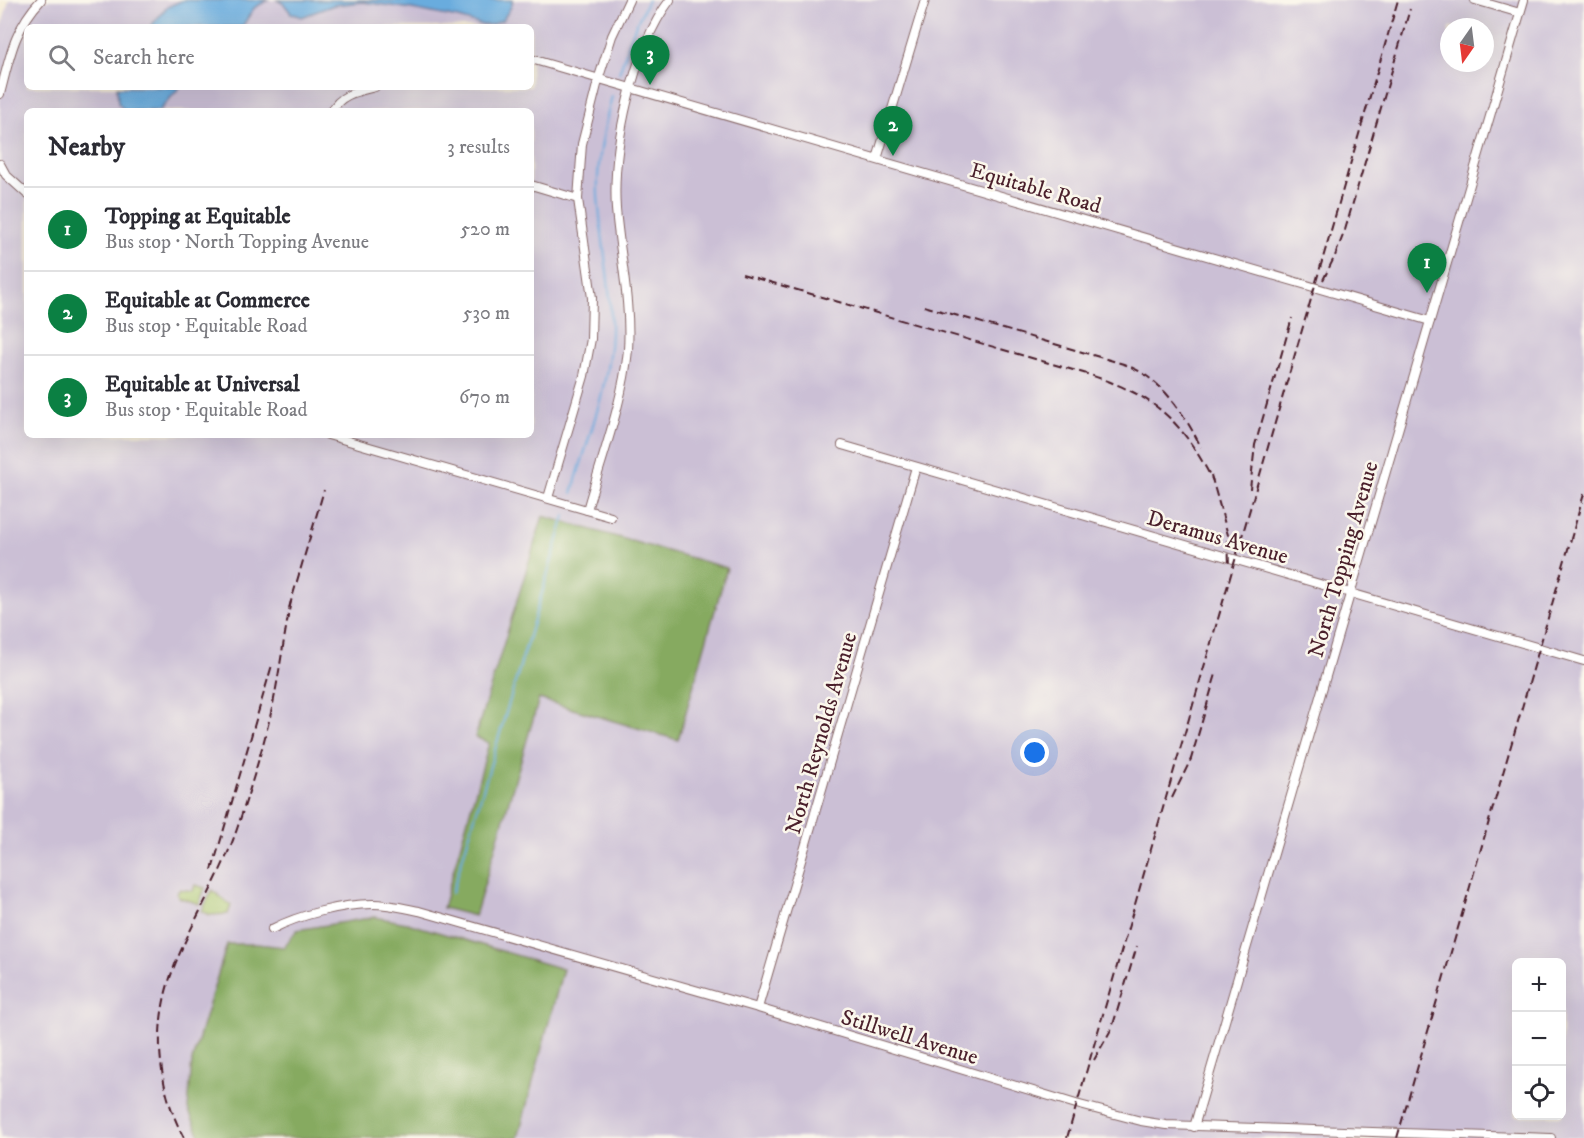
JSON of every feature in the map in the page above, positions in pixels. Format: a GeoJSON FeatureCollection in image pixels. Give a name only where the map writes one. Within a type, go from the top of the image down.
{"type":"FeatureCollection","features":[{"type":"Feature","properties":{"kind":"street"},"geometry":{"type":"LineString","coordinates":[[0,94],[16,35],[27,15],[41,0]]}},
{"type":"Feature","properties":{"kind":"street"},"geometry":{"type":"LineString","coordinates":[[548,498],[584,376],[591,339],[592,298],[578,199],[582,144],[598,78],[612,36],[628,0]]}},
{"type":"Feature","properties":{"kind":"street"},"geometry":{"type":"LineString","coordinates":[[587,510],[620,395],[628,350],[629,317],[616,209],[615,181],[619,138],[632,88],[653,29],[670,0]]}},
{"type":"Feature","properties":{"kind":"street"},"geometry":{"type":"LineString","coordinates":[[878,159],[925,0]]}},
{"type":"Feature","properties":{"kind":"street"},"geometry":{"type":"LineString","coordinates":[[1475,0],[1520,13]]}},
{"type":"Feature","properties":{"kind":"street","name":"North Topping Avenue"},"geometry":{"type":"LineString","coordinates":[[1194,1127],[1524,0]]}},
{"type":"Feature","properties":{"kind":"street","name":"Equitable Road"},"geometry":{"type":"LineString","coordinates":[[534,60],[1430,321]]}},
{"type":"Feature","properties":{"kind":"street"},"geometry":{"type":"LineString","coordinates":[[332,108],[350,94],[364,90]]}},
{"type":"Feature","properties":{"kind":"street"},"geometry":{"type":"LineString","coordinates":[[0,164],[6,175],[24,191]]}},
{"type":"Feature","properties":{"kind":"street"},"geometry":{"type":"LineString","coordinates":[[534,186],[578,199]]}},
{"type":"Feature","properties":{"kind":"street"},"geometry":{"type":"LineString","coordinates":[[338,438],[611,517]]}},
{"type":"Feature","properties":{"kind":"street","name":"Deramus Avenue"},"geometry":{"type":"LineString","coordinates":[[843,445],[1584,662]]}},
{"type":"Feature","properties":{"kind":"street","name":"North Reynolds Avenue"},"geometry":{"type":"LineString","coordinates":[[758,1008],[916,467]]}},
{"type":"Feature","properties":{"kind":"street","name":"Stillwell Avenue"},"geometry":{"type":"LineString","coordinates":[[272,929],[287,921],[355,905],[391,905],[419,911],[758,1008],[1076,1104],[1142,1121],[1194,1127],[1551,1138]]}},
{"type":"Feature","properties":{"kind":"shaded area"},"geometry":{"type":"Polygon","coordinates":[[[9,0],[1584,0],[1584,1138],[0,1138],[0,32],[9,0]]]}},
{"type":"Feature","properties":{"kind":"green space"},"geometry":{"type":"Polygon","coordinates":[[[543,516],[727,568],[678,740],[539,699],[475,916],[443,908],[489,743],[475,737],[543,516]]]}},
{"type":"Feature","properties":{"kind":"green space"},"geometry":{"type":"Polygon","coordinates":[[[195,885],[205,888],[199,904],[178,897],[177,893],[180,889],[193,891],[195,885]]]}},
{"type":"Feature","properties":{"kind":"green space"},"geometry":{"type":"Polygon","coordinates":[[[212,890],[231,905],[228,914],[210,915],[202,911],[212,890]]]}},
{"type":"Feature","properties":{"kind":"green space"},"geometry":{"type":"Polygon","coordinates":[[[375,917],[407,923],[563,969],[518,1138],[201,1138],[188,1109],[192,1061],[227,944],[284,947],[297,930],[375,917]]]}},
{"type":"Feature","properties":{"kind":"water"},"geometry":{"type":"Polygon","coordinates":[[[183,0],[268,0],[254,8],[244,24],[153,24],[167,7],[183,0]]]}},
{"type":"Feature","properties":{"kind":"water"},"geometry":{"type":"Polygon","coordinates":[[[277,0],[513,0],[503,20],[493,24],[479,24],[412,9],[363,2],[334,5],[302,17],[291,13],[284,4],[277,0]]]}},
{"type":"Feature","properties":{"kind":"water"},"geometry":{"type":"Polygon","coordinates":[[[117,90],[177,90],[162,108],[122,108],[118,103],[117,90]]]}},
{"type":"Feature","properties":{"kind":"waterway"},"geometry":{"type":"LineString","coordinates":[[619,73],[634,29],[648,0]]}},
{"type":"Feature","properties":{"kind":"waterway"},"geometry":{"type":"LineString","coordinates":[[572,493],[602,394],[609,353],[610,299],[599,213],[598,171],[601,145],[612,96]]}},
{"type":"Feature","properties":{"kind":"waterway"},"geometry":{"type":"LineString","coordinates":[[452,893],[565,516]]}},
{"type":"Feature","properties":{"kind":"railway"},"geometry":{"type":"LineString","coordinates":[[1067,1138],[1398,0]]}},
{"type":"Feature","properties":{"kind":"railway"},"geometry":{"type":"LineString","coordinates":[[1323,280],[1345,230],[1410,9]]}},
{"type":"Feature","properties":{"kind":"railway"},"geometry":{"type":"LineString","coordinates":[[742,274],[1110,382],[1148,401],[1177,425],[1201,459],[1213,481]]}},
{"type":"Feature","properties":{"kind":"railway"},"geometry":{"type":"LineString","coordinates":[[924,306],[1134,368],[1147,376],[1169,396],[1187,421],[1201,447]]}},
{"type":"Feature","properties":{"kind":"railway"},"geometry":{"type":"LineString","coordinates":[[1250,489],[1255,445],[1292,318]]}},
{"type":"Feature","properties":{"kind":"railway"},"geometry":{"type":"LineString","coordinates":[[1211,475],[1228,535],[1229,566]]}},
{"type":"Feature","properties":{"kind":"railway"},"geometry":{"type":"LineString","coordinates":[[289,608],[324,490]]}},
{"type":"Feature","properties":{"kind":"railway"},"geometry":{"type":"LineString","coordinates":[[1397,1138],[1584,494]]}},
{"type":"Feature","properties":{"kind":"railway"},"geometry":{"type":"LineString","coordinates":[[184,1138],[175,1118],[163,1075],[160,1053],[162,1009],[174,967],[224,862],[248,796],[273,704],[291,601]]}},
{"type":"Feature","properties":{"kind":"railway"},"geometry":{"type":"LineString","coordinates":[[212,870],[272,665]]}},
{"type":"Feature","properties":{"kind":"railway"},"geometry":{"type":"LineString","coordinates":[[1172,798],[1191,759],[1216,674]]}},
{"type":"Feature","properties":{"kind":"railway"},"geometry":{"type":"LineString","coordinates":[[1094,1060],[1112,1028],[1137,946]]}},
{"type":"Feature","properties":{"kind":"place","name":"Equitable at Universal"},"geometry":{"type":"Point","coordinates":[650,85]}},
{"type":"Feature","properties":{"kind":"place","name":"Equitable at Commerce"},"geometry":{"type":"Point","coordinates":[893,156]}},
{"type":"Feature","properties":{"kind":"place","name":"Topping at Equitable"},"geometry":{"type":"Point","coordinates":[1427,293]}}]}
